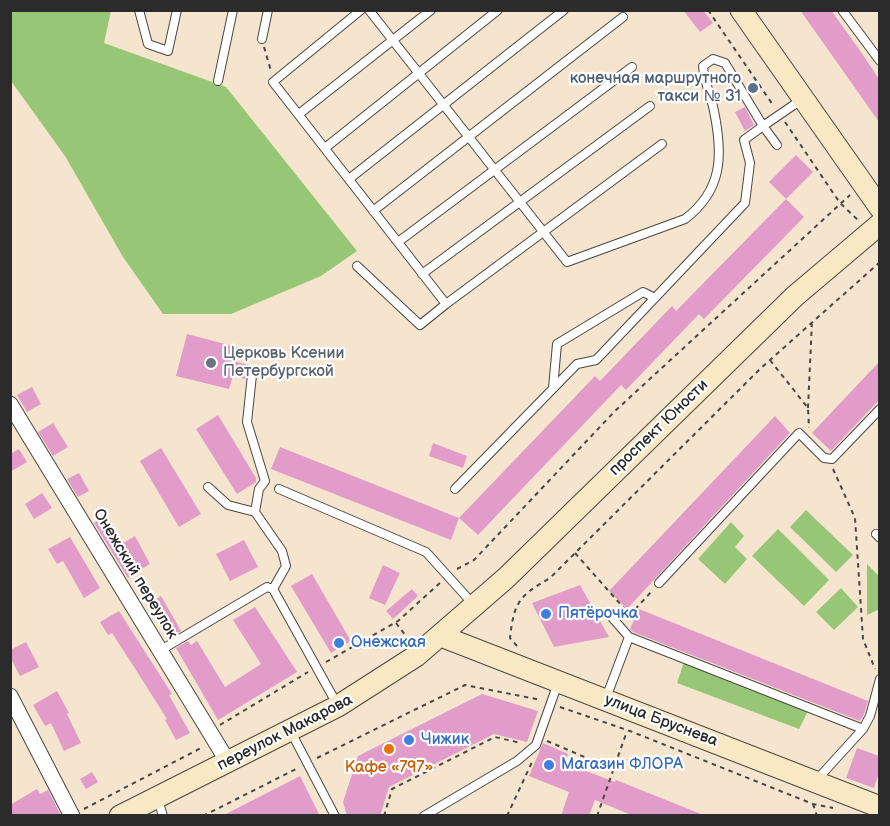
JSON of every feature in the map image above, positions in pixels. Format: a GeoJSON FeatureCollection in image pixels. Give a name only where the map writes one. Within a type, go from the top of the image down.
{"type":"FeatureCollection","features":[{"type":"Feature","properties":{"kind":"main road"},"geometry":{"type":"LineString","coordinates":[[741,10],[879,208]]}},
{"type":"Feature","properties":{"kind":"main road","name":"проспект Юности"},"geometry":{"type":"LineString","coordinates":[[441,636],[475,606],[795,296],[874,227]]}},
{"type":"Feature","properties":{"kind":"main road","name":"улица Бруснева"},"geometry":{"type":"LineString","coordinates":[[441,636],[819,782],[869,806]]}},
{"type":"Feature","properties":{"kind":"main road","name":"переулок Макарова"},"geometry":{"type":"LineString","coordinates":[[120,816],[160,806],[228,762],[338,706],[387,677],[441,636]]}},
{"type":"Feature","properties":{"kind":"street","name":"Онежский переулок"},"geometry":{"type":"LineString","coordinates":[[10,404],[228,762]]}},
{"type":"Feature","properties":{"kind":"street"},"geometry":{"type":"LineString","coordinates":[[10,696],[74,816]]}},
{"type":"Feature","properties":{"kind":"lane"},"geometry":{"type":"LineString","coordinates":[[139,10],[148,44],[168,51],[177,10]]}},
{"type":"Feature","properties":{"kind":"lane"},"geometry":{"type":"LineString","coordinates":[[218,81],[233,10]]}},
{"type":"Feature","properties":{"kind":"lane"},"geometry":{"type":"LineString","coordinates":[[262,39],[268,10]]}},
{"type":"Feature","properties":{"kind":"lane"},"geometry":{"type":"LineString","coordinates":[[362,10],[273,82],[446,304]]}},
{"type":"Feature","properties":{"kind":"lane"},"geometry":{"type":"LineString","coordinates":[[369,10],[567,262],[685,219],[700,207],[714,183],[719,167],[714,110],[703,66],[713,59],[725,63],[777,145]]}},
{"type":"Feature","properties":{"kind":"lane"},"geometry":{"type":"LineString","coordinates":[[299,114],[431,10]]}},
{"type":"Feature","properties":{"kind":"lane"},"geometry":{"type":"LineString","coordinates":[[325,148],[498,10]]}},
{"type":"Feature","properties":{"kind":"lane"},"geometry":{"type":"LineString","coordinates":[[349,179],[564,10]]}},
{"type":"Feature","properties":{"kind":"lane"},"geometry":{"type":"LineString","coordinates":[[842,10],[879,61]]}},
{"type":"Feature","properties":{"kind":"lane"},"geometry":{"type":"LineString","coordinates":[[373,211],[623,17]]}},
{"type":"Feature","properties":{"kind":"lane"},"geometry":{"type":"LineString","coordinates":[[398,243],[632,67]]}},
{"type":"Feature","properties":{"kind":"lane"},"geometry":{"type":"LineString","coordinates":[[455,489],[577,364],[596,360],[745,203],[750,163],[744,140],[803,98]]}},
{"type":"Feature","properties":{"kind":"lane"},"geometry":{"type":"LineString","coordinates":[[422,274],[650,106]]}},
{"type":"Feature","properties":{"kind":"lane"},"geometry":{"type":"LineString","coordinates":[[357,266],[420,325],[542,231],[662,144]]}},
{"type":"Feature","properties":{"kind":"lane"},"geometry":{"type":"LineString","coordinates":[[553,389],[557,344],[643,292],[655,298]]}},
{"type":"Feature","properties":{"kind":"lane"},"geometry":{"type":"LineString","coordinates":[[252,375],[247,422],[265,481],[260,489],[255,512]]}},
{"type":"Feature","properties":{"kind":"lane"},"geometry":{"type":"LineString","coordinates":[[659,583],[799,433],[824,458],[832,459],[879,409]]}},
{"type":"Feature","properties":{"kind":"lane"},"geometry":{"type":"LineString","coordinates":[[208,487],[228,505],[255,512],[282,551],[286,566],[273,590]]}},
{"type":"Feature","properties":{"kind":"lane"},"geometry":{"type":"LineString","coordinates":[[279,489],[426,552],[475,606]]}},
{"type":"Feature","properties":{"kind":"lane"},"geometry":{"type":"LineString","coordinates":[[161,650],[267,587],[273,590],[338,706]]}},
{"type":"Feature","properties":{"kind":"lane"},"geometry":{"type":"LineString","coordinates":[[609,614],[629,637],[862,729]]}},
{"type":"Feature","properties":{"kind":"lane"},"geometry":{"type":"LineString","coordinates":[[606,699],[629,637]]}},
{"type":"Feature","properties":{"kind":"lane"},"geometry":{"type":"LineString","coordinates":[[819,782],[822,774],[862,729],[870,716],[879,680]]}},
{"type":"Feature","properties":{"kind":"lane"},"geometry":{"type":"LineString","coordinates":[[424,816],[517,761],[536,745],[559,682]]}},
{"type":"Feature","properties":{"kind":"lane"},"geometry":{"type":"LineString","coordinates":[[290,731],[335,816]]}},
{"type":"Feature","properties":{"kind":"path"},"geometry":{"type":"LineString","coordinates":[[262,39],[273,82]]}},
{"type":"Feature","properties":{"kind":"path"},"geometry":{"type":"LineString","coordinates":[[74,816],[199,751],[216,728],[398,621],[448,575],[474,560],[615,411],[693,342],[840,203],[864,184]]}},
{"type":"Feature","properties":{"kind":"path"},"geometry":{"type":"LineString","coordinates":[[840,203],[874,227]]}},
{"type":"Feature","properties":{"kind":"path"},"geometry":{"type":"LineString","coordinates":[[521,651],[510,638],[517,602],[527,591],[550,578],[770,360],[879,262]]}},
{"type":"Feature","properties":{"kind":"path"},"geometry":{"type":"LineString","coordinates":[[809,435],[812,321]]}},
{"type":"Feature","properties":{"kind":"path"},"geometry":{"type":"LineString","coordinates":[[770,360],[808,408]]}},
{"type":"Feature","properties":{"kind":"path"},"geometry":{"type":"LineString","coordinates":[[832,459],[833,470],[855,518],[863,639],[879,680]]}},
{"type":"Feature","properties":{"kind":"path"},"geometry":{"type":"LineString","coordinates":[[575,553],[630,615]]}},
{"type":"Feature","properties":{"kind":"path"},"geometry":{"type":"LineString","coordinates":[[619,625],[659,583]]}},
{"type":"Feature","properties":{"kind":"path"},"geometry":{"type":"LineString","coordinates":[[597,816],[627,730]]}},
{"type":"Feature","properties":{"kind":"path"},"geometry":{"type":"LineString","coordinates":[[384,816],[392,789],[495,737],[528,745]]}},
{"type":"Feature","properties":{"kind":"path"},"geometry":{"type":"LineString","coordinates":[[543,739],[614,769]]}},
{"type":"Feature","properties":{"kind":"path"},"geometry":{"type":"LineString","coordinates":[[507,816],[534,758]]}},
{"type":"Feature","properties":{"kind":"path"},"geometry":{"type":"LineString","coordinates":[[295,762],[298,768]]}},
{"type":"Feature","properties":{"kind":"path"},"geometry":{"type":"LineString","coordinates":[[813,804],[817,816]]}},
{"type":"Feature","properties":{"kind":"green space"},"geometry":{"type":"Polygon","coordinates":[[[10,11],[111,11],[104,43],[226,87],[357,251],[321,276],[231,314],[163,314],[123,257],[65,156],[11,81],[10,11]]]}},
{"type":"Feature","properties":{"kind":"green space"},"geometry":{"type":"Polygon","coordinates":[[[806,510],[853,555],[836,572],[790,527],[806,510]]]}},
{"type":"Feature","properties":{"kind":"green space"},"geometry":{"type":"Polygon","coordinates":[[[731,522],[744,536],[735,547],[747,559],[725,584],[698,559],[731,522]]]}},
{"type":"Feature","properties":{"kind":"green space"},"geometry":{"type":"Polygon","coordinates":[[[778,529],[829,580],[804,606],[752,556],[778,529]]]}},
{"type":"Feature","properties":{"kind":"green space"},"geometry":{"type":"Polygon","coordinates":[[[867,564],[879,576],[880,609],[867,615],[867,564]]]}},
{"type":"Feature","properties":{"kind":"green space"},"geometry":{"type":"Polygon","coordinates":[[[841,588],[858,607],[834,630],[816,612],[841,588]]]}},
{"type":"Feature","properties":{"kind":"green space"},"geometry":{"type":"Polygon","coordinates":[[[684,662],[808,711],[799,729],[677,683],[684,662]]]}},
{"type":"Feature","properties":{"kind":"building"},"geometry":{"type":"Polygon","coordinates":[[[683,10],[703,10],[713,23],[700,32],[683,10]]]}},
{"type":"Feature","properties":{"kind":"building"},"geometry":{"type":"Polygon","coordinates":[[[800,10],[831,10],[861,52],[879,79],[879,122],[800,10]]]}},
{"type":"Feature","properties":{"kind":"building"},"geometry":{"type":"Polygon","coordinates":[[[745,107],[754,125],[745,131],[735,112],[745,107]]]}},
{"type":"Feature","properties":{"kind":"building"},"geometry":{"type":"Polygon","coordinates":[[[796,155],[813,172],[786,199],[769,182],[796,155]]]}},
{"type":"Feature","properties":{"kind":"building"},"geometry":{"type":"Polygon","coordinates":[[[786,199],[804,217],[704,319],[699,314],[626,390],[621,385],[478,535],[459,518],[595,376],[600,381],[672,306],[676,311],[786,199]]]}},
{"type":"Feature","properties":{"kind":"building","name":"Церковь Ксении Петербургской"},"geometry":{"type":"Polygon","coordinates":[[[187,334],[240,348],[237,362],[249,365],[245,379],[233,376],[229,389],[176,376],[187,334]]]}},
{"type":"Feature","properties":{"kind":"building"},"geometry":{"type":"Polygon","coordinates":[[[879,362],[879,400],[831,451],[812,433],[879,362]]]}},
{"type":"Feature","properties":{"kind":"building"},"geometry":{"type":"Polygon","coordinates":[[[32,387],[41,404],[27,412],[17,395],[32,387]]]}},
{"type":"Feature","properties":{"kind":"building"},"geometry":{"type":"Polygon","coordinates":[[[218,415],[256,478],[256,482],[237,494],[196,429],[218,415]]]}},
{"type":"Feature","properties":{"kind":"building"},"geometry":{"type":"Polygon","coordinates":[[[775,416],[790,433],[627,609],[609,591],[775,416]]]}},
{"type":"Feature","properties":{"kind":"building"},"geometry":{"type":"Polygon","coordinates":[[[53,423],[68,447],[53,456],[38,432],[53,423]]]}},
{"type":"Feature","properties":{"kind":"building"},"geometry":{"type":"Polygon","coordinates":[[[433,443],[467,456],[463,468],[429,456],[433,443]]]}},
{"type":"Feature","properties":{"kind":"building"},"geometry":{"type":"Polygon","coordinates":[[[280,447],[459,518],[451,540],[271,469],[280,447]]]}},
{"type":"Feature","properties":{"kind":"building"},"geometry":{"type":"Polygon","coordinates":[[[161,448],[201,514],[179,527],[140,461],[161,448]]]}},
{"type":"Feature","properties":{"kind":"building"},"geometry":{"type":"Polygon","coordinates":[[[19,449],[27,462],[10,472],[10,454],[19,449]]]}},
{"type":"Feature","properties":{"kind":"building"},"geometry":{"type":"Polygon","coordinates":[[[79,473],[89,491],[78,497],[67,479],[79,473]]]}},
{"type":"Feature","properties":{"kind":"building"},"geometry":{"type":"Polygon","coordinates":[[[42,493],[52,508],[34,519],[25,504],[42,493]]]}},
{"type":"Feature","properties":{"kind":"building"},"geometry":{"type":"Polygon","coordinates":[[[106,515],[123,543],[135,536],[150,564],[128,578],[94,523],[106,515]]]}},
{"type":"Feature","properties":{"kind":"building"},"geometry":{"type":"Polygon","coordinates":[[[70,537],[100,588],[84,598],[63,561],[57,564],[48,549],[70,537]]]}},
{"type":"Feature","properties":{"kind":"building"},"geometry":{"type":"Polygon","coordinates":[[[244,540],[258,567],[230,581],[216,554],[244,540]]]}},
{"type":"Feature","properties":{"kind":"building"},"geometry":{"type":"Polygon","coordinates":[[[383,565],[400,573],[385,605],[369,598],[383,565]]]}},
{"type":"Feature","properties":{"kind":"building"},"geometry":{"type":"Polygon","coordinates":[[[312,574],[351,641],[331,653],[291,586],[312,574]]]}},
{"type":"Feature","properties":{"kind":"building"},"geometry":{"type":"Polygon","coordinates":[[[580,585],[609,637],[554,647],[532,603],[580,585]]]}},
{"type":"Feature","properties":{"kind":"building"},"geometry":{"type":"Polygon","coordinates":[[[412,589],[418,596],[393,619],[386,611],[412,589]]]}},
{"type":"Feature","properties":{"kind":"building"},"geometry":{"type":"Polygon","coordinates":[[[161,596],[181,631],[169,638],[148,605],[161,596]]]}},
{"type":"Feature","properties":{"kind":"building"},"geometry":{"type":"Polygon","coordinates":[[[255,607],[297,672],[218,720],[176,648],[188,641],[191,645],[197,641],[225,687],[261,664],[233,620],[255,607]]]}},
{"type":"Feature","properties":{"kind":"building"},"geometry":{"type":"Polygon","coordinates":[[[639,609],[868,701],[864,714],[860,721],[633,632],[630,629],[639,609]]]}},
{"type":"Feature","properties":{"kind":"building"},"geometry":{"type":"Polygon","coordinates":[[[119,611],[172,694],[169,695],[190,733],[176,740],[165,720],[167,719],[136,670],[112,633],[108,635],[100,622],[119,611]]]}},
{"type":"Feature","properties":{"kind":"building"},"geometry":{"type":"Polygon","coordinates":[[[26,642],[39,667],[20,676],[10,657],[10,650],[26,642]]]}},
{"type":"Feature","properties":{"kind":"building"},"geometry":{"type":"Polygon","coordinates":[[[57,691],[81,743],[64,751],[51,723],[45,726],[33,705],[57,691]]]}},
{"type":"Feature","properties":{"kind":"building"},"geometry":{"type":"Polygon","coordinates":[[[482,694],[538,711],[527,742],[494,734],[389,787],[380,816],[347,816],[343,802],[358,756],[482,694]]]}},
{"type":"Feature","properties":{"kind":"building"},"geometry":{"type":"Polygon","coordinates":[[[543,743],[568,754],[565,763],[615,782],[616,780],[706,816],[634,816],[595,800],[589,816],[561,816],[569,792],[529,776],[543,743]]]}},
{"type":"Feature","properties":{"kind":"building"},"geometry":{"type":"Polygon","coordinates":[[[857,748],[879,756],[879,772],[874,788],[846,778],[857,748]]]}},
{"type":"Feature","properties":{"kind":"building"},"geometry":{"type":"Polygon","coordinates":[[[92,772],[98,782],[86,789],[80,779],[92,772]]]}},
{"type":"Feature","properties":{"kind":"building"},"geometry":{"type":"Polygon","coordinates":[[[300,776],[320,816],[222,816],[300,776]]]}},
{"type":"Feature","properties":{"kind":"building"},"geometry":{"type":"Polygon","coordinates":[[[37,789],[40,794],[48,790],[60,814],[10,816],[10,805],[37,789]]]}},
{"type":"Feature","properties":{"kind":"place","name":"конечная маршрутного такси № 31"},"geometry":{"type":"Point","coordinates":[753,88]}},
{"type":"Feature","properties":{"kind":"place","name":"Церковь Ксении Петербургской"},"geometry":{"type":"Point","coordinates":[211,363]}},
{"type":"Feature","properties":{"kind":"place","name":"Пятёрочка"},"geometry":{"type":"Point","coordinates":[546,614]}},
{"type":"Feature","properties":{"kind":"place","name":"Онежская"},"geometry":{"type":"Point","coordinates":[339,643]}},
{"type":"Feature","properties":{"kind":"place","name":"Чижик"},"geometry":{"type":"Point","coordinates":[409,740]}},
{"type":"Feature","properties":{"kind":"place","name":"Кафе «797»"},"geometry":{"type":"Point","coordinates":[389,749]}},
{"type":"Feature","properties":{"kind":"place","name":"Магазин ФЛОРА"},"geometry":{"type":"Point","coordinates":[549,765]}}]}
